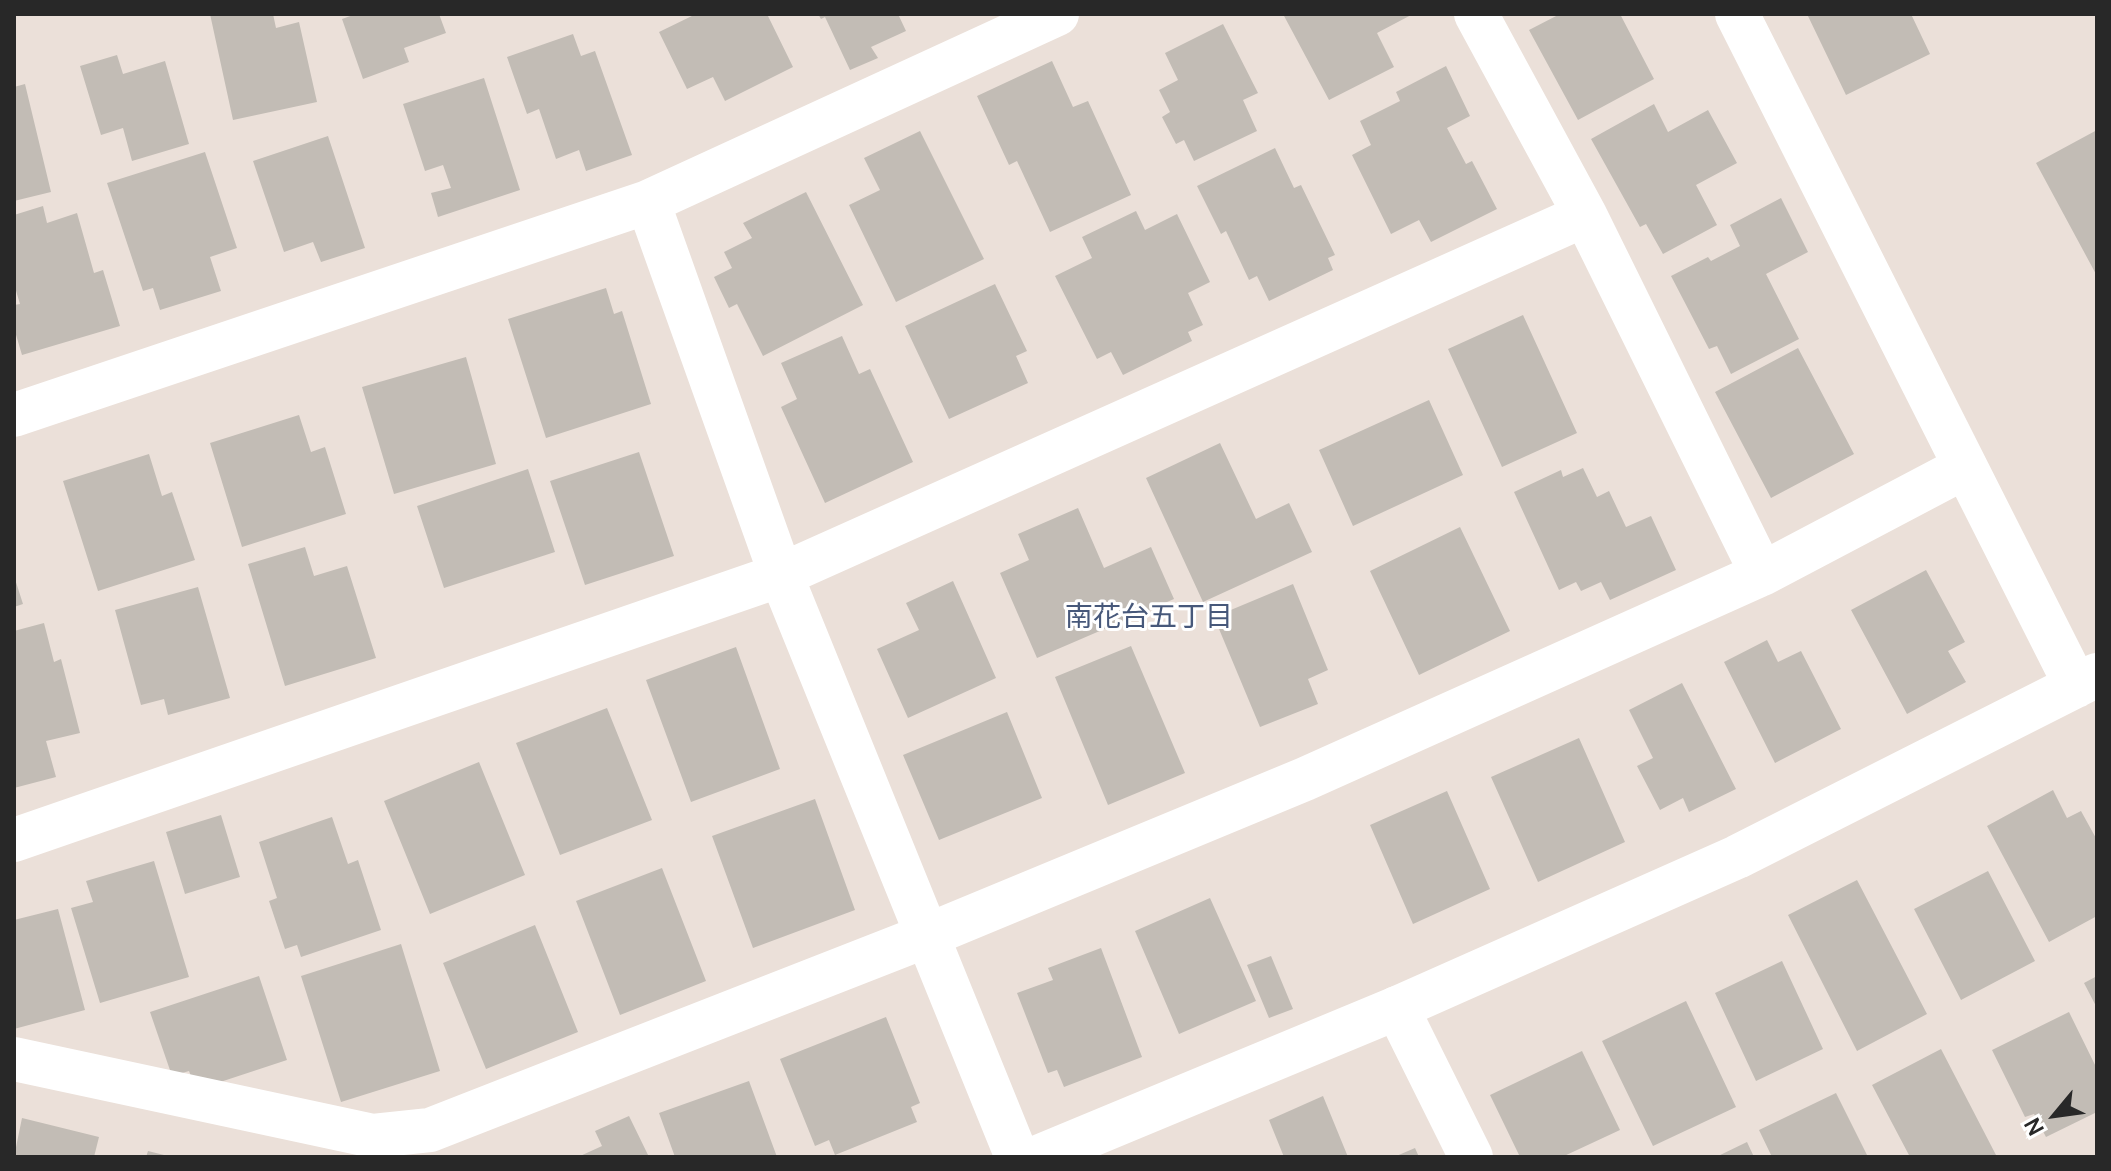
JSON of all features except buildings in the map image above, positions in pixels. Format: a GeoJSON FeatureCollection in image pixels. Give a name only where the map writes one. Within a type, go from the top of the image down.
{"type":"FeatureCollection","features":[{"type":"Feature","properties":{"kind":"street"},"geometry":{"type":"LineString","coordinates":[[14,415],[648,202],[1057,14]]}},
{"type":"Feature","properties":{"kind":"street"},"geometry":{"type":"LineString","coordinates":[[1476,14],[1585,215],[1762,574]]}},
{"type":"Feature","properties":{"kind":"street"},"geometry":{"type":"LineString","coordinates":[[1038,1157],[1397,1008],[1737,857],[2087,681],[1965,467],[1737,14]]}},
{"type":"Feature","properties":{"kind":"street"},"geometry":{"type":"LineString","coordinates":[[648,202],[781,575],[1017,1157]]}},
{"type":"Feature","properties":{"kind":"street"},"geometry":{"type":"LineString","coordinates":[[14,840],[781,575],[1585,215]]}},
{"type":"Feature","properties":{"kind":"street"},"geometry":{"type":"LineString","coordinates":[[14,1059],[373,1136],[430,1130],[926,936],[1305,779],[1762,574],[1965,467]]}},
{"type":"Feature","properties":{"kind":"street"},"geometry":{"type":"LineString","coordinates":[[1397,1008],[1471,1157]]}},
{"type":"Feature","properties":{"kind":"district","name":"南花台五丁目"},"geometry":{"type":"Point","coordinates":[1149,618]}}]}
